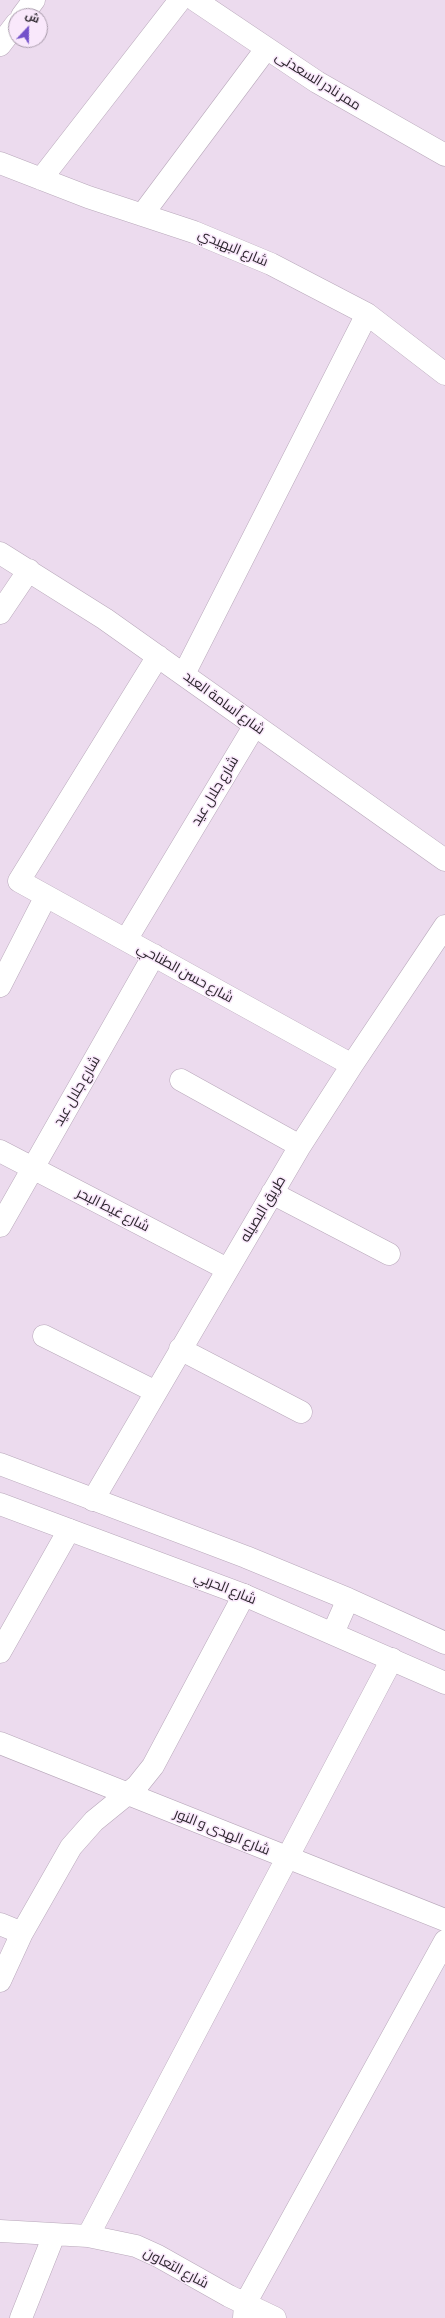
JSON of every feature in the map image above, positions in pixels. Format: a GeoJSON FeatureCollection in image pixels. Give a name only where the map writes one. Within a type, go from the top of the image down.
{"type":"FeatureCollection","features":[{"type":"Feature","properties":{"kind":"street"},"geometry":{"type":"LineString","coordinates":[[42,179],[180,0]]}},
{"type":"Feature","properties":{"kind":"street","name":"ممر نادر السعدنى"},"geometry":{"type":"LineString","coordinates":[[195,0],[317,82],[445,155]]}},
{"type":"Feature","properties":{"kind":"street"},"geometry":{"type":"LineString","coordinates":[[0,45],[8,34]]}},
{"type":"Feature","properties":{"kind":"street"},"geometry":{"type":"LineString","coordinates":[[142,215],[266,49]]}},
{"type":"Feature","properties":{"kind":"street","name":"شارع البهيدي"},"geometry":{"type":"LineString","coordinates":[[0,163],[246,252],[334,295],[367,314],[445,374]]}},
{"type":"Feature","properties":{"kind":"street"},"geometry":{"type":"LineString","coordinates":[[184,674],[367,314]]}},
{"type":"Feature","properties":{"kind":"street","name":"شارع أسامة العبد"},"geometry":{"type":"LineString","coordinates":[[0,553],[105,618],[445,860]]}},
{"type":"Feature","properties":{"kind":"street"},"geometry":{"type":"LineString","coordinates":[[0,613],[29,570]]}},
{"type":"Feature","properties":{"kind":"street","name":"شارع حسن الطناحي"},"geometry":{"type":"LineString","coordinates":[[158,656],[19,881],[352,1064]]}},
{"type":"Feature","properties":{"kind":"street","name":"شارع جلال عيد"},"geometry":{"type":"LineString","coordinates":[[126,940],[255,725]]}},
{"type":"Feature","properties":{"kind":"street"},"geometry":{"type":"LineString","coordinates":[[0,986],[46,896]]}},
{"type":"Feature","properties":{"kind":"street","name":"طريق البصيله"},"geometry":{"type":"LineString","coordinates":[[93,1500],[300,1146],[352,1064],[445,926]]}},
{"type":"Feature","properties":{"kind":"street","name":"شارع جلال عيد"},"geometry":{"type":"LineString","coordinates":[[0,1226],[154,955]]}},
{"type":"Feature","properties":{"kind":"street"},"geometry":{"type":"LineString","coordinates":[[181,1080],[300,1146]]}},
{"type":"Feature","properties":{"kind":"street","name":"شارع غيط البحر"},"geometry":{"type":"LineString","coordinates":[[0,1151],[227,1269]]}},
{"type":"Feature","properties":{"kind":"street"},"geometry":{"type":"LineString","coordinates":[[272,1193],[389,1254]]}},
{"type":"Feature","properties":{"kind":"street"},"geometry":{"type":"LineString","coordinates":[[44,1336],[156,1392]]}},
{"type":"Feature","properties":{"kind":"street"},"geometry":{"type":"LineString","coordinates":[[180,1349],[301,1412]]}},
{"type":"Feature","properties":{"kind":"street"},"geometry":{"type":"LineString","coordinates":[[0,1464],[246,1557],[348,1599],[445,1643]]}},
{"type":"Feature","properties":{"kind":"street","name":"شارع الحربي"},"geometry":{"type":"LineString","coordinates":[[0,1504],[244,1595],[392,1659],[445,1684]]}},
{"type":"Feature","properties":{"kind":"street"},"geometry":{"type":"LineString","coordinates":[[0,1652],[69,1530]]}},
{"type":"Feature","properties":{"kind":"street"},"geometry":{"type":"LineString","coordinates":[[0,1981],[22,1933],[78,1838],[98,1816],[128,1794],[146,1776],[153,1766],[244,1595]]}},
{"type":"Feature","properties":{"kind":"street"},"geometry":{"type":"LineString","coordinates":[[333,1633],[348,1599]]}},
{"type":"Feature","properties":{"kind":"street"},"geometry":{"type":"LineString","coordinates":[[88,2236],[392,1659]]}},
{"type":"Feature","properties":{"kind":"street","name":"شارع الهدى و النور"},"geometry":{"type":"LineString","coordinates":[[0,1743],[445,1920]]}},
{"type":"Feature","properties":{"kind":"street"},"geometry":{"type":"LineString","coordinates":[[0,1924],[22,1933]]}},
{"type":"Feature","properties":{"kind":"street"},"geometry":{"type":"LineString","coordinates":[[245,2311],[445,1941]]}},
{"type":"Feature","properties":{"kind":"street","name":"شارع التعاون"},"geometry":{"type":"LineString","coordinates":[[0,2231],[88,2236],[136,2246],[158,2256],[245,2311],[275,2318]]}},
{"type":"Feature","properties":{"kind":"street"},"geometry":{"type":"LineString","coordinates":[[21,2318],[54,2235]]}}]}
